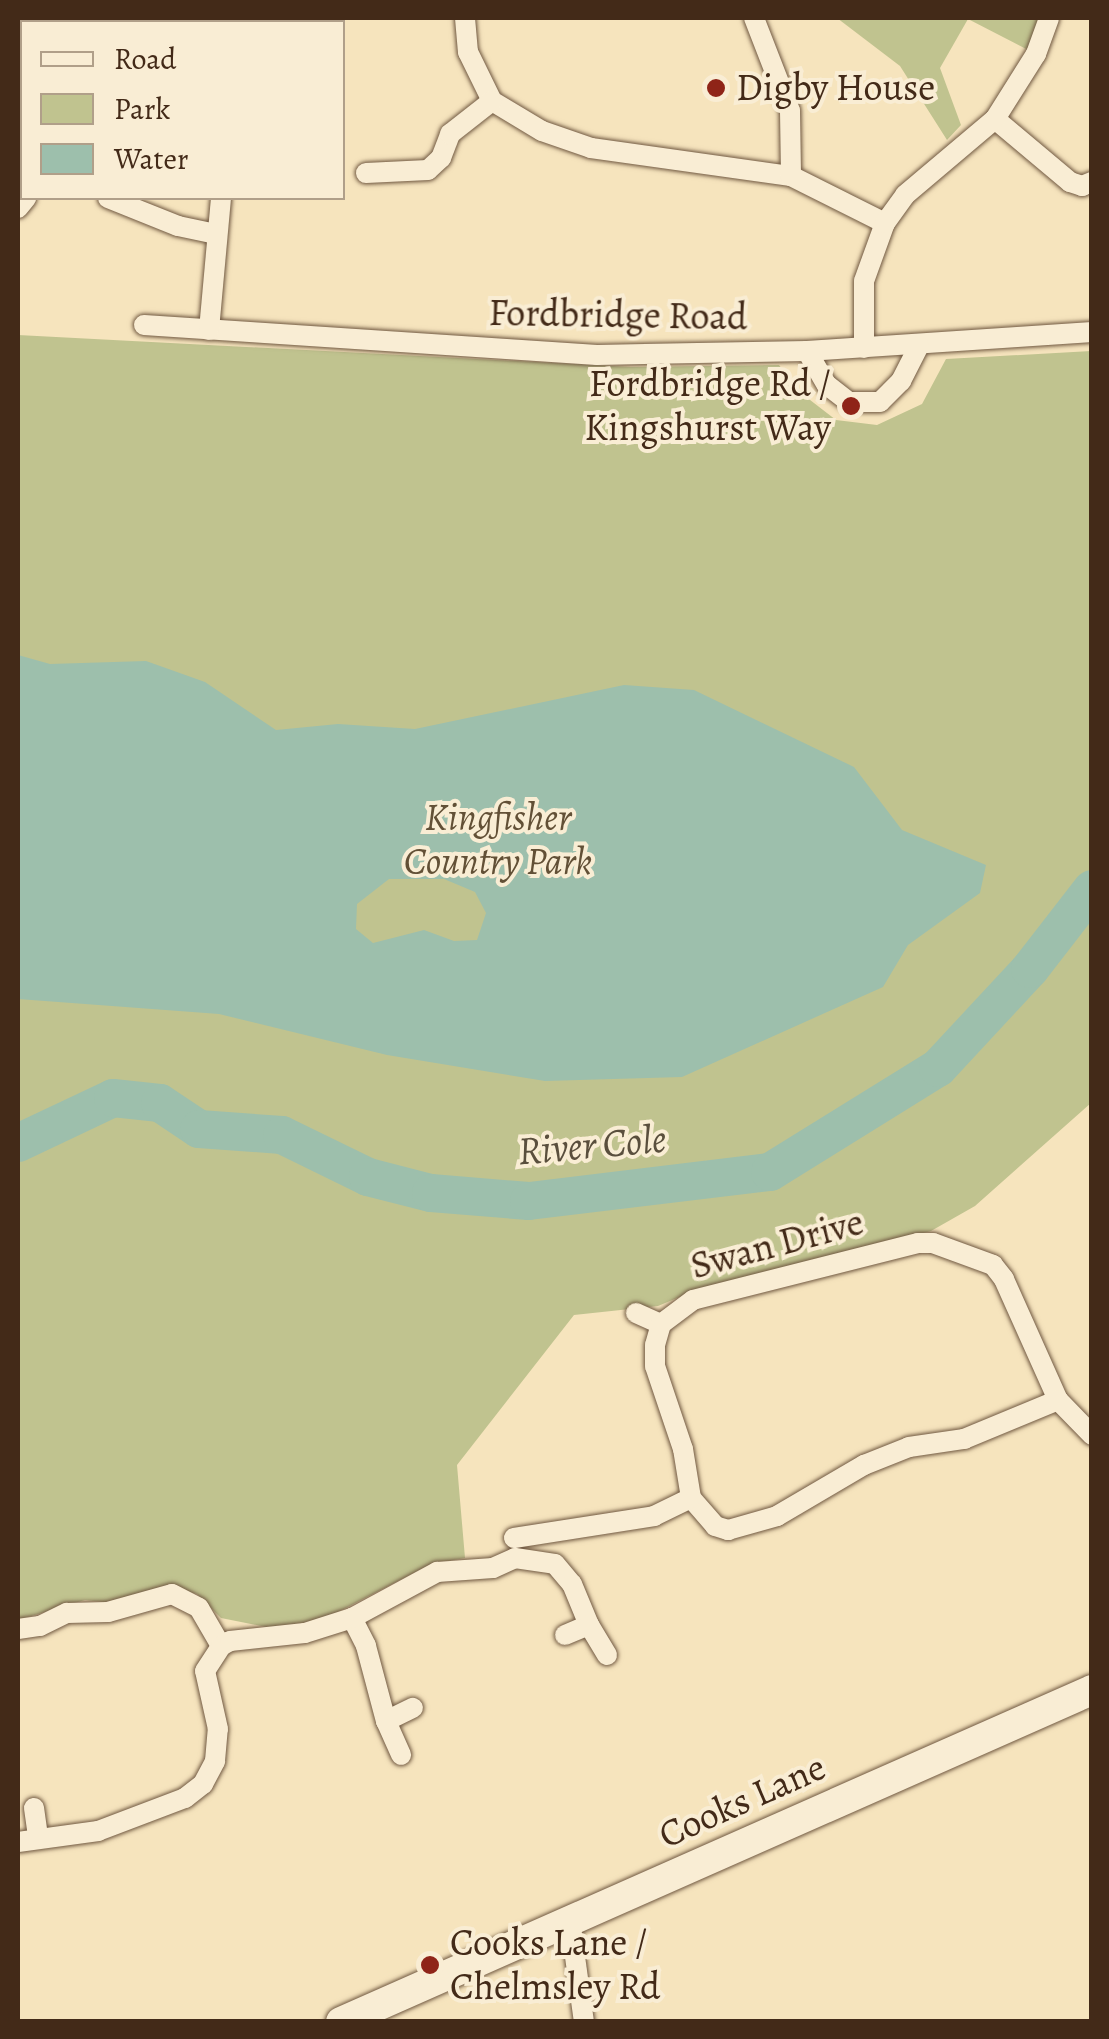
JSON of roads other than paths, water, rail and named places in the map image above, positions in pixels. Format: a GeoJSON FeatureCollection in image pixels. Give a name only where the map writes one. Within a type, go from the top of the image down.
{"type":"FeatureCollection","features":[{"type":"Feature","properties":{"kind":"street"},"geometry":{"type":"LineString","coordinates":[[465,18],[468,52],[492,100],[542,132],[592,148],[791,176],[886,222]]}},
{"type":"Feature","properties":{"kind":"street"},"geometry":{"type":"LineString","coordinates":[[754,18],[790,111],[791,176]]}},
{"type":"Feature","properties":{"kind":"street"},"geometry":{"type":"LineString","coordinates":[[864,348],[864,281],[886,222],[905,194],[995,118],[1036,54],[1049,18]]}},
{"type":"Feature","properties":{"kind":"street"},"geometry":{"type":"LineString","coordinates":[[366,173],[428,170],[441,158],[450,134],[492,100]]}},
{"type":"Feature","properties":{"kind":"street"},"geometry":{"type":"LineString","coordinates":[[995,118],[1070,182],[1082,186],[1092,182]]}},
{"type":"Feature","properties":{"kind":"street"},"geometry":{"type":"LineString","coordinates":[[113,200],[178,226],[217,234]]}},
{"type":"Feature","properties":{"kind":"street"},"geometry":{"type":"LineString","coordinates":[[209,330],[221,200]]}},
{"type":"Feature","properties":{"kind":"street","name":"Fordbridge Road"},"geometry":{"type":"LineString","coordinates":[[144,325],[598,355],[919,346],[1092,332]]}},
{"type":"Feature","properties":{"kind":"street"},"geometry":{"type":"LineString","coordinates":[[807,351],[826,385],[849,402],[880,402],[901,381],[919,346]]}},
{"type":"Feature","properties":{"kind":"street","name":"Swan Drive"},"geometry":{"type":"LineString","coordinates":[[691,1498],[683,1449],[655,1366],[661,1324],[693,1300],[933,1243],[992,1265],[1004,1279],[1058,1400],[1092,1435]]}},
{"type":"Feature","properties":{"kind":"street"},"geometry":{"type":"LineString","coordinates":[[636,1313],[661,1324]]}},
{"type":"Feature","properties":{"kind":"street"},"geometry":{"type":"LineString","coordinates":[[514,1538],[654,1516],[691,1498],[715,1526],[744,1528],[807,1501],[864,1465],[894,1453],[964,1438],[1058,1400]]}},
{"type":"Feature","properties":{"kind":"street"},"geometry":{"type":"LineString","coordinates":[[34,1808],[28,1839],[98,1831],[185,1798],[203,1784],[218,1744],[206,1671],[221,1646],[230,1641],[306,1632],[352,1618],[436,1572],[493,1568],[515,1558],[556,1564],[572,1584],[588,1626],[608,1655]]}},
{"type":"Feature","properties":{"kind":"street"},"geometry":{"type":"LineString","coordinates":[[18,1629],[40,1626],[67,1613],[108,1612],[172,1594],[199,1608],[221,1646]]}},
{"type":"Feature","properties":{"kind":"street"},"geometry":{"type":"LineString","coordinates":[[352,1618],[366,1646],[386,1721],[401,1755]]}},
{"type":"Feature","properties":{"kind":"street"},"geometry":{"type":"LineString","coordinates":[[564,1635],[588,1626]]}},
{"type":"Feature","properties":{"kind":"street","name":"Cooks Lane"},"geometry":{"type":"LineString","coordinates":[[341,2022],[1090,1693]]}},
{"type":"Feature","properties":{"kind":"street"},"geometry":{"type":"LineString","coordinates":[[386,1721],[412,1708]]}},
{"type":"Feature","properties":{"kind":"street"},"geometry":{"type":"LineString","coordinates":[[570,1920],[584,2022]]}},
{"type":"Feature","properties":{"kind":"street","name":"Cooks Lane"},"geometry":{"type":"LineString","coordinates":[[374,2022],[424,1985]]}},
{"type":"Feature","properties":{"kind":"water"},"geometry":{"type":"Polygon","coordinates":[[[18,655],[50,664],[146,661],[205,682],[276,730],[338,724],[415,729],[624,685],[694,690],[854,767],[902,830],[986,865],[980,893],[908,945],[883,987],[682,1077],[545,1081],[387,1055],[219,1014],[18,999],[18,655]],[[389,879],[357,904],[356,929],[373,943],[424,930],[454,941],[477,940],[486,913],[475,892],[444,879],[389,879]]]}},
{"type":"Feature","properties":{"kind":"waterway","name":"River Cole"},"geometry":{"type":"LineString","coordinates":[[18,1143],[113,1098],[160,1103],[199,1129],[282,1135],[368,1177],[431,1193],[529,1201],[770,1172],[938,1068],[1030,969],[1092,889]]}},
{"type":"Feature","properties":{"kind":"place","name":"Digby House"},"geometry":{"type":"Point","coordinates":[716,88]}},
{"type":"Feature","properties":{"kind":"place","name":"Fordbridge Rd / Kingshurst Way"},"geometry":{"type":"Point","coordinates":[851,406]}},
{"type":"Feature","properties":{"kind":"place","name":"Cooks Lane / Chelmsley Rd"},"geometry":{"type":"Point","coordinates":[430,1965]}},
{"type":"Feature","properties":{"kind":"park label","name":"Kingfisher Country Park"},"geometry":{"type":"Point","coordinates":[498,840]}}]}
